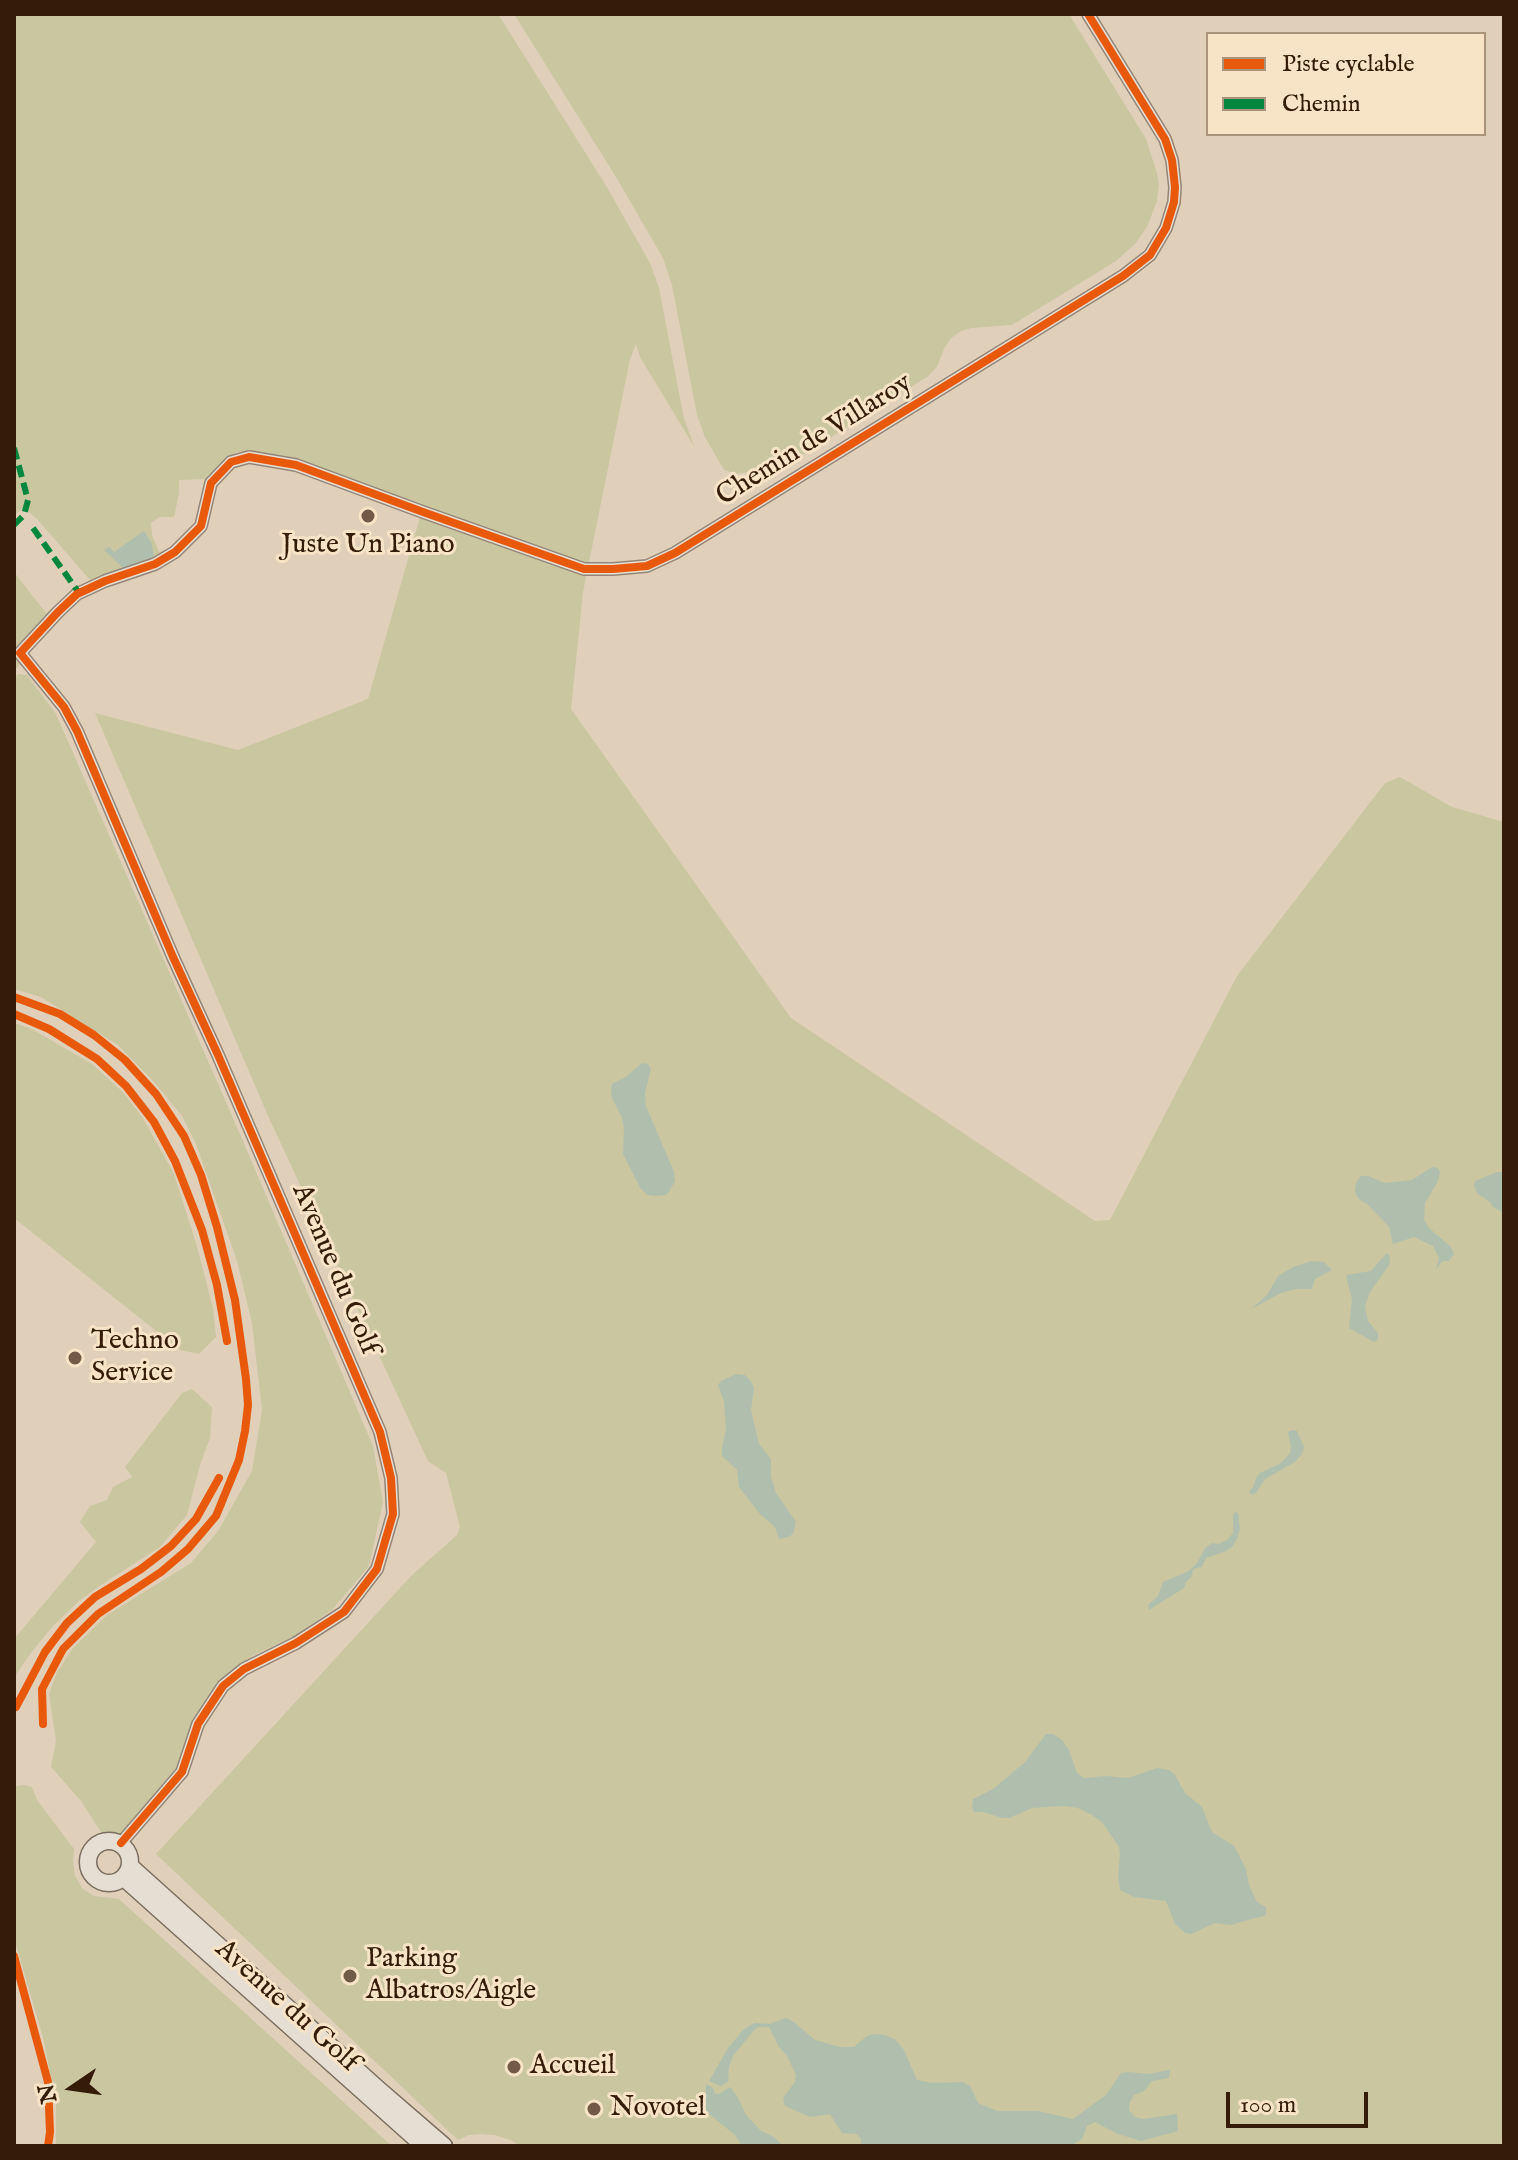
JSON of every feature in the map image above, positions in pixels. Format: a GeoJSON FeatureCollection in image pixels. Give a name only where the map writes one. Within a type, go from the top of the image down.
{"type":"FeatureCollection","features":[{"type":"Feature","properties":{"kind":"street","name":"Chemin de Villaroy"},"geometry":{"type":"LineString","coordinates":[[20,653],[77,594],[155,564],[175,552],[201,526],[211,483],[231,462],[249,457],[296,465],[584,569],[647,566],[675,553],[1123,276],[1150,255],[1166,228],[1174,202],[1172,160],[1165,139],[1088,14]]}},
{"type":"Feature","properties":{"kind":"street","name":"Avenue du Golf"},"geometry":{"type":"LineString","coordinates":[[20,653],[64,707],[77,731],[354,1370],[380,1432],[391,1478],[393,1514],[377,1569],[344,1612],[296,1643],[244,1669],[223,1686],[198,1724],[182,1772],[121,1843]]}},
{"type":"Feature","properties":{"kind":"street","name":"Avenue du Golf"},"geometry":{"type":"LineString","coordinates":[[114,1840],[121,1843],[131,1858],[127,1872],[110,1883],[98,1880],[89,1869],[88,1861],[94,1847],[100,1842],[114,1840]]}},
{"type":"Feature","properties":{"kind":"street","name":"Avenue du Golf"},"geometry":{"type":"LineString","coordinates":[[127,1872],[424,2146]]}},
{"type":"Feature","properties":{"kind":"street","name":"Avenue du Golf"},"geometry":{"type":"LineString","coordinates":[[127,1872],[444,2146]]}},
{"type":"Feature","properties":{"kind":"shaded area"},"geometry":{"type":"Polygon","coordinates":[[[14,14],[498,14],[605,184],[650,263],[659,288],[684,419],[695,448],[640,357],[636,344],[630,359],[583,592],[571,709],[791,1018],[1095,1221],[1110,1220],[1237,976],[1385,783],[1400,777],[1452,807],[1504,822],[1504,2131],[1500,2146],[520,2146],[495,2135],[480,2134],[458,2140],[156,1854],[412,1575],[457,1535],[460,1527],[446,1473],[428,1461],[269,1118],[95,713],[238,750],[368,699],[421,506],[292,459],[268,453],[236,452],[214,474],[204,510],[192,531],[173,550],[89,585],[18,651],[21,664],[14,670],[14,572],[46,613],[90,580],[37,519],[24,508],[14,515],[14,14]],[[207,479],[179,480],[174,517],[159,517],[151,523],[159,552],[175,546],[191,530],[203,507],[207,479]]]}},
{"type":"Feature","properties":{"kind":"shaded area"},"geometry":{"type":"Polygon","coordinates":[[[514,14],[1069,14],[1146,139],[1157,173],[1157,201],[1147,227],[1135,244],[1116,261],[1012,325],[961,331],[951,338],[937,367],[927,377],[793,461],[773,469],[736,474],[724,470],[705,437],[697,415],[672,285],[663,258],[514,14]]]}},
{"type":"Feature","properties":{"kind":"shaded area"},"geometry":{"type":"Polygon","coordinates":[[[144,531],[152,544],[154,558],[124,569],[104,550],[109,547],[114,552],[144,531]]]}},
{"type":"Feature","properties":{"kind":"shaded area"},"geometry":{"type":"Polygon","coordinates":[[[18,674],[27,675],[56,714],[373,1446],[383,1502],[369,1566],[333,1609],[296,1635],[254,1655],[223,1679],[201,1713],[171,1780],[123,1835],[101,1832],[81,1801],[51,1767],[56,1741],[49,1694],[57,1672],[73,1648],[107,1615],[191,1563],[218,1531],[252,1471],[262,1410],[252,1323],[237,1261],[196,1144],[182,1116],[118,1045],[41,997],[14,989],[14,679],[18,674]]]}},
{"type":"Feature","properties":{"kind":"shaded area"},"geometry":{"type":"Polygon","coordinates":[[[14,1023],[30,1028],[92,1064],[123,1092],[143,1118],[174,1174],[213,1308],[216,1337],[199,1354],[180,1350],[14,1218],[14,1023]]]}},
{"type":"Feature","properties":{"kind":"shaded area"},"geometry":{"type":"Polygon","coordinates":[[[642,1063],[648,1064],[651,1069],[645,1093],[646,1106],[674,1172],[675,1181],[665,1195],[648,1195],[641,1189],[623,1154],[622,1118],[612,1098],[613,1083],[626,1077],[642,1063]]]}},
{"type":"Feature","properties":{"kind":"shaded area"},"geometry":{"type":"Polygon","coordinates":[[[1432,1167],[1440,1172],[1425,1203],[1424,1220],[1454,1254],[1449,1261],[1442,1261],[1436,1270],[1439,1258],[1433,1246],[1414,1237],[1393,1244],[1389,1227],[1360,1200],[1355,1189],[1361,1176],[1385,1183],[1412,1180],[1432,1167]]]}},
{"type":"Feature","properties":{"kind":"shaded area"},"geometry":{"type":"Polygon","coordinates":[[[1504,1172],[1504,1213],[1477,1193],[1474,1185],[1475,1181],[1504,1172]]]}},
{"type":"Feature","properties":{"kind":"shaded area"},"geometry":{"type":"Polygon","coordinates":[[[1386,1254],[1390,1257],[1389,1265],[1370,1292],[1365,1306],[1368,1321],[1378,1333],[1378,1339],[1374,1342],[1349,1328],[1352,1300],[1346,1275],[1371,1271],[1386,1254]]]}},
{"type":"Feature","properties":{"kind":"shaded area"},"geometry":{"type":"Polygon","coordinates":[[[1312,1261],[1324,1262],[1332,1270],[1315,1279],[1312,1289],[1281,1293],[1251,1309],[1267,1295],[1278,1276],[1312,1261]]]}},
{"type":"Feature","properties":{"kind":"shaded area"},"geometry":{"type":"Polygon","coordinates":[[[736,1374],[745,1375],[754,1388],[751,1410],[759,1444],[771,1459],[771,1477],[776,1493],[796,1522],[793,1534],[788,1537],[779,1539],[775,1527],[760,1514],[739,1487],[737,1470],[722,1456],[726,1429],[724,1401],[718,1385],[736,1374]]]}},
{"type":"Feature","properties":{"kind":"shaded area"},"geometry":{"type":"Polygon","coordinates":[[[192,1389],[212,1407],[210,1438],[187,1515],[160,1547],[79,1601],[53,1626],[14,1678],[14,1639],[96,1542],[80,1522],[90,1506],[107,1500],[113,1487],[132,1477],[125,1467],[182,1393],[192,1389]]]}},
{"type":"Feature","properties":{"kind":"shaded area"},"geometry":{"type":"Polygon","coordinates":[[[1297,1431],[1304,1447],[1302,1454],[1295,1462],[1265,1479],[1252,1495],[1249,1492],[1260,1473],[1281,1463],[1290,1453],[1288,1432],[1297,1431]]]}},
{"type":"Feature","properties":{"kind":"shaded area"},"geometry":{"type":"Polygon","coordinates":[[[1235,1512],[1238,1513],[1240,1529],[1232,1547],[1206,1558],[1202,1567],[1193,1569],[1184,1588],[1149,1610],[1148,1605],[1158,1596],[1163,1582],[1189,1571],[1212,1543],[1227,1540],[1233,1533],[1235,1512]]]}},
{"type":"Feature","properties":{"kind":"shaded area"},"geometry":{"type":"Polygon","coordinates":[[[1046,1734],[1053,1734],[1062,1740],[1077,1773],[1084,1778],[1128,1778],[1157,1768],[1169,1770],[1185,1793],[1202,1807],[1212,1832],[1234,1846],[1257,1902],[1266,1907],[1266,1915],[1231,1925],[1215,1923],[1191,1934],[1185,1933],[1175,1924],[1166,1901],[1134,1897],[1120,1890],[1119,1847],[1102,1822],[1092,1815],[1064,1806],[1032,1808],[1009,1818],[974,1812],[973,1799],[993,1789],[1025,1762],[1046,1734]]]}},
{"type":"Feature","properties":{"kind":"shaded area"},"geometry":{"type":"Polygon","coordinates":[[[24,1785],[32,1787],[37,1800],[74,1849],[75,1876],[83,1889],[94,1896],[119,1899],[392,2146],[56,2146],[56,2105],[44,2041],[14,1938],[14,1789],[24,1785]]]}},
{"type":"Feature","properties":{"kind":"shaded area"},"geometry":{"type":"Polygon","coordinates":[[[786,2018],[815,2040],[840,2047],[854,2047],[873,2034],[895,2039],[904,2050],[917,2080],[963,2082],[970,2086],[978,2103],[997,2111],[1038,2111],[1073,2119],[1106,2095],[1121,2073],[1148,2074],[1170,2070],[1169,2078],[1152,2081],[1144,2091],[1134,2095],[1129,2110],[1135,2117],[1143,2119],[1177,2114],[1178,2131],[1141,2141],[1095,2122],[1087,2126],[1082,2139],[1072,2145],[861,2146],[861,2138],[856,2134],[842,2133],[830,2114],[810,2117],[785,2106],[783,2098],[795,2082],[796,2075],[769,2027],[754,2030],[733,2056],[728,2082],[721,2086],[709,2081],[728,2048],[744,2029],[755,2023],[770,2024],[786,2018]]]}},
{"type":"Feature","properties":{"kind":"shaded area"},"geometry":{"type":"Polygon","coordinates":[[[706,2084],[713,2088],[715,2094],[730,2087],[746,2115],[761,2131],[783,2146],[744,2146],[740,2143],[735,2135],[708,2113],[705,2107],[706,2084]]]}},
{"type":"Feature","properties":{"kind":"marked path"},"geometry":{"type":"LineString","coordinates":[[14,448],[28,500],[24,515],[14,525]]}},
{"type":"Feature","properties":{"kind":"marked path"},"geometry":{"type":"LineString","coordinates":[[33,528],[79,593]]}},
{"type":"Feature","properties":{"kind":"cycle path"},"geometry":{"type":"LineString","coordinates":[[121,1843],[182,1772],[198,1724],[223,1686],[244,1669],[296,1643],[344,1612],[377,1569],[393,1514],[391,1478],[380,1432],[77,731],[64,707],[20,653],[77,594],[155,564],[175,552],[201,526],[211,483],[231,462],[249,457],[296,465],[584,569],[647,566],[675,553],[1123,276],[1150,255],[1166,228],[1174,202],[1172,160],[1165,139],[1088,14]]}},
{"type":"Feature","properties":{"kind":"cycle path"},"geometry":{"type":"LineString","coordinates":[[14,997],[60,1014],[94,1035],[125,1060],[156,1094],[184,1136],[201,1175],[235,1300],[248,1405],[239,1460],[216,1516],[188,1549],[161,1572],[98,1614],[63,1649],[42,1689],[43,1724]]}},
{"type":"Feature","properties":{"kind":"cycle path"},"geometry":{"type":"LineString","coordinates":[[14,1014],[49,1029],[97,1059],[126,1086],[154,1122],[175,1161],[202,1230],[217,1285],[227,1341]]}},
{"type":"Feature","properties":{"kind":"cycle path"},"geometry":{"type":"LineString","coordinates":[[16,1707],[45,1652],[67,1623],[95,1597],[171,1546],[196,1519],[219,1478]]}},
{"type":"Feature","properties":{"kind":"cycle path"},"geometry":{"type":"LineString","coordinates":[[14,1956],[48,2082],[48,2146]]}},
{"type":"Feature","properties":{"kind":"place","name":"Juste Un Piano"},"geometry":{"type":"Point","coordinates":[368,516]}},
{"type":"Feature","properties":{"kind":"place","name":"Techno Service"},"geometry":{"type":"Point","coordinates":[75,1358]}},
{"type":"Feature","properties":{"kind":"place","name":"Parking Albatros/Aigle"},"geometry":{"type":"Point","coordinates":[350,1976]}},
{"type":"Feature","properties":{"kind":"place","name":"Accueil"},"geometry":{"type":"Point","coordinates":[514,2067]}},
{"type":"Feature","properties":{"kind":"place","name":"Novotel"},"geometry":{"type":"Point","coordinates":[594,2109]}}]}
